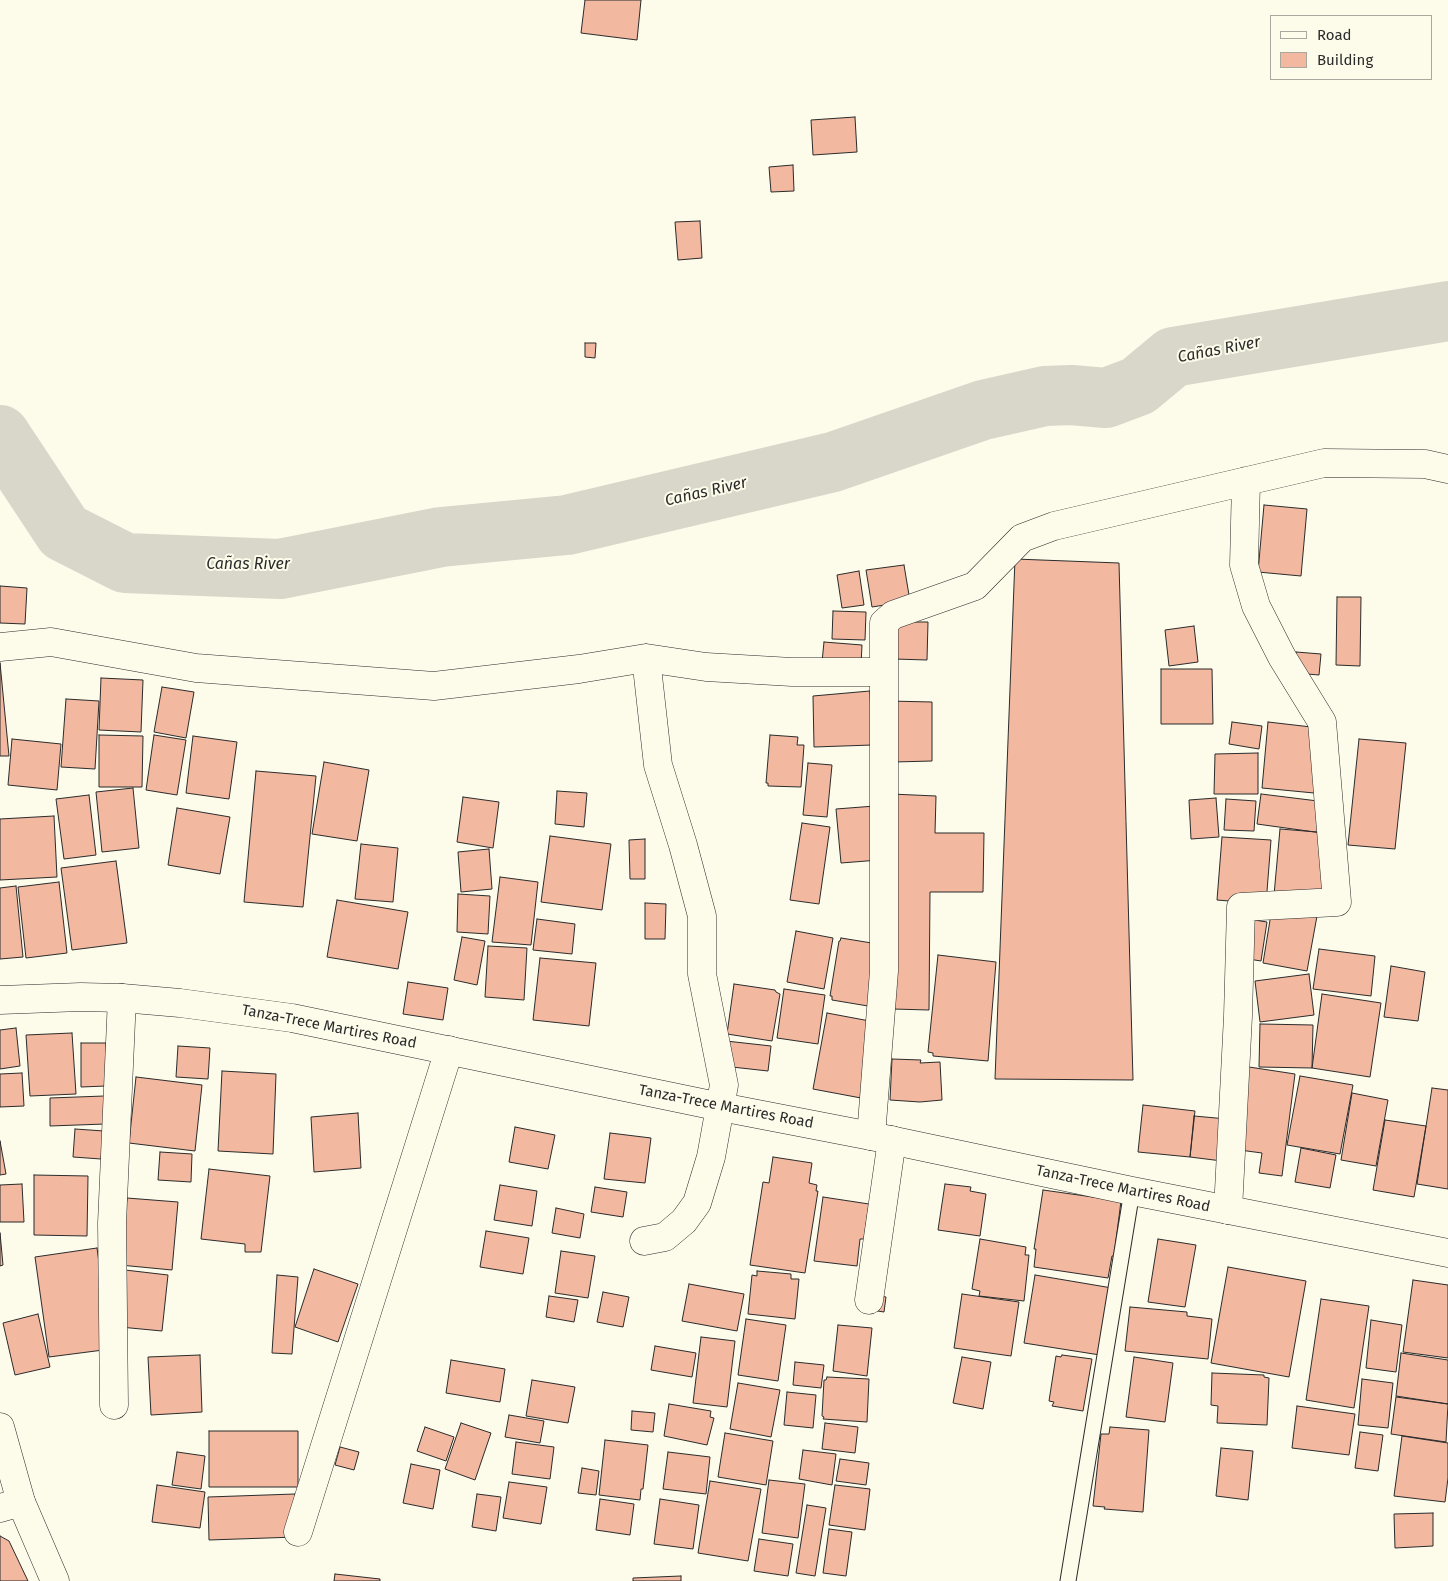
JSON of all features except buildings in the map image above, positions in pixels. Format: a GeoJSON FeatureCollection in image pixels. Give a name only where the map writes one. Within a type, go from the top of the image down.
{"type":"FeatureCollection","features":[{"type":"Feature","properties":{"kind":"street"},"geometry":{"type":"LineString","coordinates":[[868,1300],[881,1138],[884,971],[884,623],[893,615],[975,586],[1022,538],[1054,526],[1324,463],[1425,464],[1448,469]]}},
{"type":"Feature","properties":{"kind":"street"},"geometry":{"type":"LineString","coordinates":[[1228,1210],[1238,1016],[1241,907],[1337,902],[1322,722],[1282,657],[1256,606],[1244,565],[1246,481]]}},
{"type":"Feature","properties":{"kind":"street"},"geometry":{"type":"LineString","coordinates":[[0,647],[52,642],[196,668],[434,686],[580,669],[646,658],[706,667],[792,672],[884,672]]}},
{"type":"Feature","properties":{"kind":"street"},"geometry":{"type":"LineString","coordinates":[[644,1241],[664,1237],[684,1221],[697,1203],[711,1157],[724,1085],[702,974],[702,916],[658,764],[646,658]]}},
{"type":"Feature","properties":{"kind":"street","name":"Tanza-Trece Martires Road"},"geometry":{"type":"LineString","coordinates":[[0,1000],[81,997],[122,998],[189,1004],[292,1018],[1132,1191],[1448,1253]]}},
{"type":"Feature","properties":{"kind":"street"},"geometry":{"type":"LineString","coordinates":[[114,1405],[112,1223],[122,998]]}},
{"type":"Feature","properties":{"kind":"street"},"geometry":{"type":"LineString","coordinates":[[298,1532],[449,1050]]}},
{"type":"Feature","properties":{"kind":"street"},"geometry":{"type":"LineString","coordinates":[[0,1427],[10,1505],[55,1581]]}},
{"type":"Feature","properties":{"kind":"lane"},"geometry":{"type":"LineString","coordinates":[[1068,1581],[1132,1191]]}},
{"type":"Feature","properties":{"kind":"waterway","name":"Cañas River"},"geometry":{"type":"LineString","coordinates":[[0,435],[64,532],[125,563],[280,569],[441,537],[567,525],[833,462],[983,410],[1045,396],[1071,395],[1106,398],[1138,386],[1173,357],[1448,311]]}}]}
